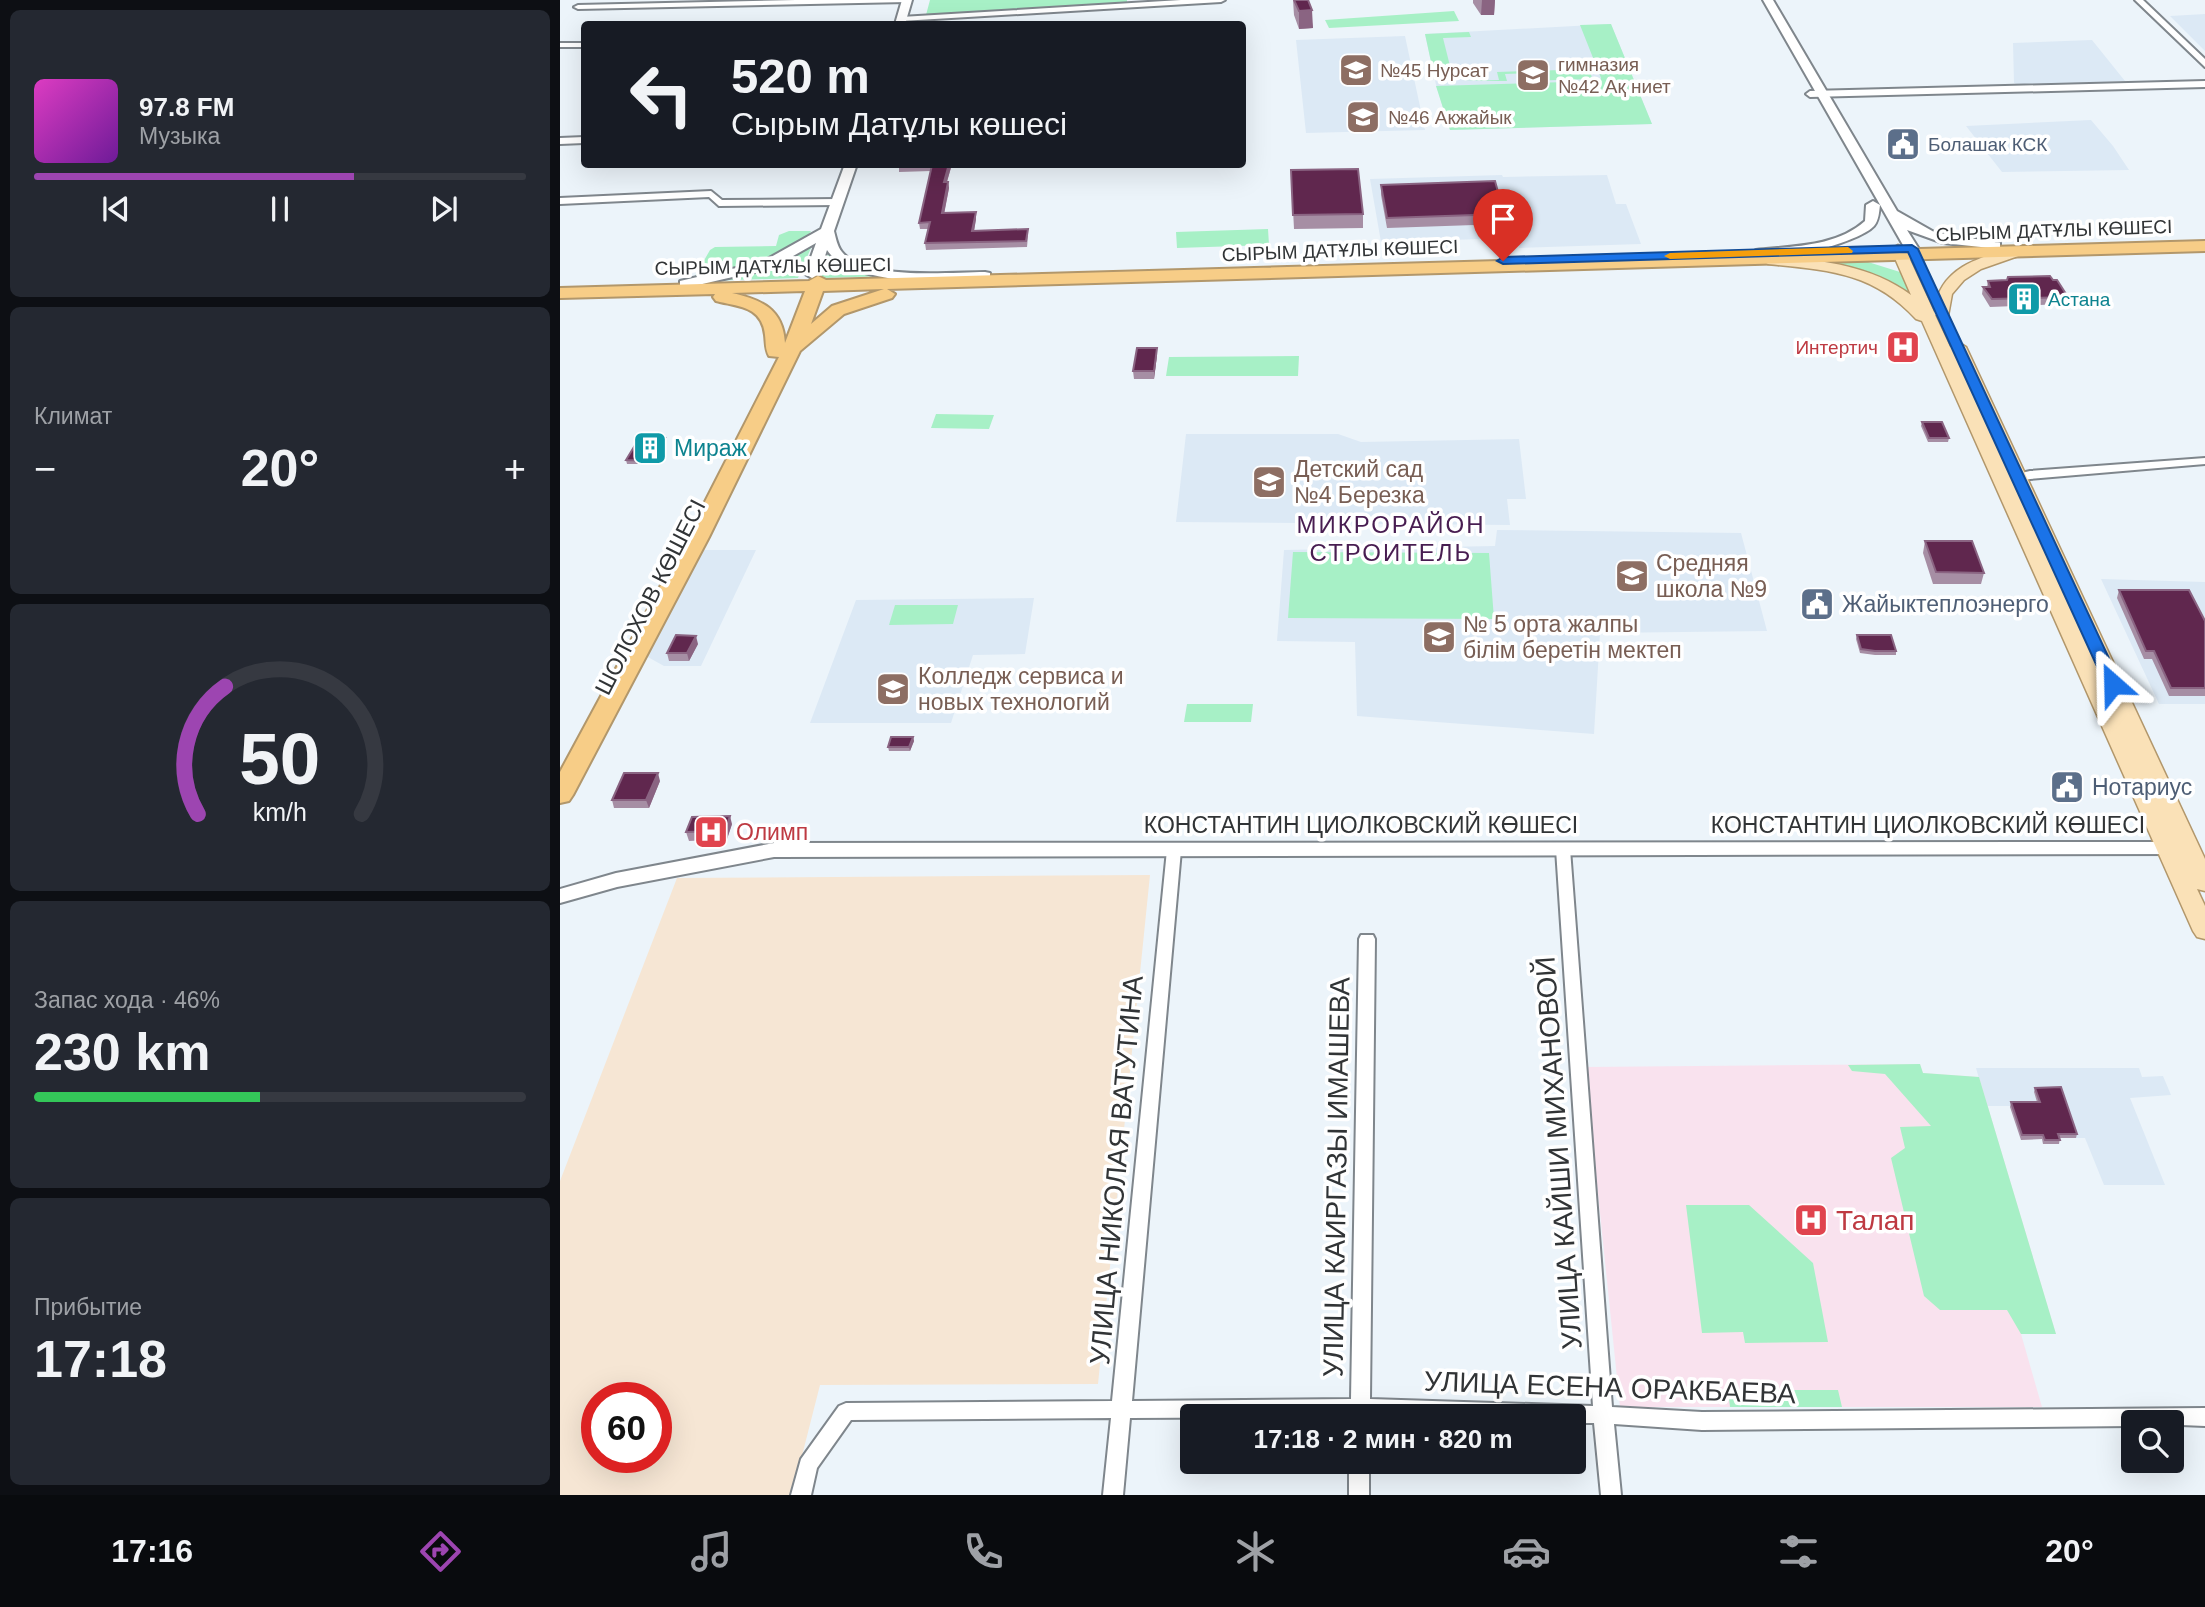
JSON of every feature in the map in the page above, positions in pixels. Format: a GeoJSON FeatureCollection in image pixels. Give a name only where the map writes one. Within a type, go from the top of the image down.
{"type":"FeatureCollection","features":[{"type":"Feature","properties":{"kind":"highway","name":"СЫРЫМ ДАТҰЛЫ КӨШЕСІ"},"geometry":{"type":"LineString","coordinates":[[1907,252],[1995,246],[2205,240]]}},
{"type":"Feature","properties":{"kind":"highway","name":"СЫРЫМ ДАТҰЛЫ КӨШЕСІ"},"geometry":{"type":"LineString","coordinates":[[560,293],[810,282],[2205,246]]}},
{"type":"Feature","properties":{"kind":"highway"},"geometry":{"type":"LineString","coordinates":[[783,351],[849,304],[890,292],[984,279]]}},
{"type":"Feature","properties":{"kind":"highway"},"geometry":{"type":"LineString","coordinates":[[759,399],[783,351],[810,282]]}},
{"type":"Feature","properties":{"kind":"highway","name":"СЫРЫМ ДАТҰЛЫ КӨШЕСІ"},"geometry":{"type":"LineString","coordinates":[[560,286],[682,287]]}},
{"type":"Feature","properties":{"kind":"highway"},"geometry":{"type":"LineString","coordinates":[[682,287],[760,308],[772,318],[783,351]]}},
{"type":"Feature","properties":{"kind":"highway","name":"ШОЛОХОВ КӨШЕСІ"},"geometry":{"type":"LineString","coordinates":[[560,769],[683,537],[738,424],[759,399]]}},
{"type":"Feature","properties":{"kind":"highway","name":"ШОЛОХОВ КӨШЕСІ"},"geometry":{"type":"LineString","coordinates":[[560,795],[698,537],[733,466],[759,399]]}},
{"type":"Feature","properties":{"kind":"main road"},"geometry":{"type":"LineString","coordinates":[[901,21],[907,0]]}},
{"type":"Feature","properties":{"kind":"main road"},"geometry":{"type":"LineString","coordinates":[[1757,0],[1816,94],[1942,313],[2010,479]]}},
{"type":"Feature","properties":{"kind":"main road"},"geometry":{"type":"LineString","coordinates":[[1768,0],[1816,94]]}},
{"type":"Feature","properties":{"kind":"main road"},"geometry":{"type":"LineString","coordinates":[[810,282],[850,168]]}},
{"type":"Feature","properties":{"kind":"main road"},"geometry":{"type":"LineString","coordinates":[[1880,204],[1917,230],[1962,242],[1995,246]]}},
{"type":"Feature","properties":{"kind":"main road"},"geometry":{"type":"LineString","coordinates":[[1757,256],[1848,238],[1871,222],[1880,204]]}},
{"type":"Feature","properties":{"kind":"main road"},"geometry":{"type":"LineString","coordinates":[[827,231],[839,258],[859,268],[894,274],[984,279]]}},
{"type":"Feature","properties":{"kind":"main road"},"geometry":{"type":"LineString","coordinates":[[682,287],[767,265],[827,231]]}},
{"type":"Feature","properties":{"kind":"main road"},"geometry":{"type":"LineString","coordinates":[[1907,252],[1936,334],[2010,479],[2205,883]]}},
{"type":"Feature","properties":{"kind":"main road"},"geometry":{"type":"LineString","coordinates":[[1942,313],[1944,293],[1965,272],[1985,259],[2016,252]]}},
{"type":"Feature","properties":{"kind":"main road"},"geometry":{"type":"LineString","coordinates":[[1757,256],[1837,267],[1870,276],[1897,289],[1918,310],[1936,334]]}},
{"type":"Feature","properties":{"kind":"main road"},"geometry":{"type":"LineString","coordinates":[[2187,849],[2205,932]]}},
{"type":"Feature","properties":{"kind":"main road","name":"КОНСТАНТИН ЦИОЛКОВСКИЙ КӨШЕСІ"},"geometry":{"type":"LineString","coordinates":[[560,896],[616,880],[774,850],[2187,849]]}},
{"type":"Feature","properties":{"kind":"street"},"geometry":{"type":"LineString","coordinates":[[578,7],[907,0]]}},
{"type":"Feature","properties":{"kind":"street"},"geometry":{"type":"LineString","coordinates":[[916,21],[1221,0]]}},
{"type":"Feature","properties":{"kind":"street"},"geometry":{"type":"LineString","coordinates":[[2139,0],[2205,64]]}},
{"type":"Feature","properties":{"kind":"street"},"geometry":{"type":"LineString","coordinates":[[560,46],[581,45]]}},
{"type":"Feature","properties":{"kind":"street"},"geometry":{"type":"LineString","coordinates":[[1816,94],[2205,84]]}},
{"type":"Feature","properties":{"kind":"street"},"geometry":{"type":"LineString","coordinates":[[560,141],[581,140]]}},
{"type":"Feature","properties":{"kind":"street"},"geometry":{"type":"LineString","coordinates":[[560,201],[711,194],[719,203],[837,202]]}},
{"type":"Feature","properties":{"kind":"street"},"geometry":{"type":"LineString","coordinates":[[2010,479],[2205,461]]}},
{"type":"Feature","properties":{"kind":"street","name":"УЛИЦА КАЙШИ МИХАНОВОЙ"},"geometry":{"type":"LineString","coordinates":[[1563,849],[1611,1495]]}},
{"type":"Feature","properties":{"kind":"street","name":"УЛИЦА НИКОЛАЯ ВАТУТИНА"},"geometry":{"type":"LineString","coordinates":[[1113,1495],[1174,850]]}},
{"type":"Feature","properties":{"kind":"street","name":"УЛИЦА КАИРГАЗЫ ИМАШЕВА"},"geometry":{"type":"LineString","coordinates":[[1360,1404],[1367,939]]}},
{"type":"Feature","properties":{"kind":"street","name":"УЛИЦА ЕСЕНА ОРАКБАЕВА"},"geometry":{"type":"LineString","coordinates":[[801,1495],[807,1465],[846,1412],[1180,1410]]}},
{"type":"Feature","properties":{"kind":"street","name":"УЛИЦА ЕСЕНА ОРАКБАЕВА"},"geometry":{"type":"LineString","coordinates":[[1586,1415],[1702,1422],[2205,1417]]}},
{"type":"Feature","properties":{"kind":"street"},"geometry":{"type":"LineString","coordinates":[[1359,1474],[1359,1495]]}},
{"type":"Feature","properties":{"kind":"shaded area"},"geometry":{"type":"Polygon","coordinates":[[[2205,14],[2205,51],[2170,16],[2205,14]]]}},
{"type":"Feature","properties":{"kind":"shaded area","name":"гимназия №42 Ақ ниет"},"geometry":{"type":"Polygon","coordinates":[[[1611,24],[1652,124],[1450,130],[1436,85],[1425,34],[1611,24]]]}},
{"type":"Feature","properties":{"kind":"shaded area"},"geometry":{"type":"Polygon","coordinates":[[[1405,36],[1425,130],[1306,133],[1296,40],[1405,36]]]}},
{"type":"Feature","properties":{"kind":"shaded area"},"geometry":{"type":"Polygon","coordinates":[[[2092,40],[2125,81],[2021,86],[2014,83],[2013,43],[2092,40]]]}},
{"type":"Feature","properties":{"kind":"shaded area"},"geometry":{"type":"Polygon","coordinates":[[[2091,120],[2129,170],[2002,172],[1966,126],[2091,120]]]}},
{"type":"Feature","properties":{"kind":"shaded area"},"geometry":{"type":"Polygon","coordinates":[[[1607,175],[1616,204],[1626,204],[1641,244],[1519,248],[1517,238],[1381,242],[1370,179],[1607,175]]]}},
{"type":"Feature","properties":{"kind":"shaded area"},"geometry":{"type":"Polygon","coordinates":[[[1186,434],[1338,434],[1361,442],[1519,439],[1526,499],[1507,499],[1510,525],[1176,522],[1186,434]]]}},
{"type":"Feature","properties":{"kind":"shaded area","name":"№ 5 орта жалпы білім беретін мектеп"},"geometry":{"type":"Polygon","coordinates":[[[1497,530],[1741,533],[1767,631],[1600,633],[1594,734],[1357,716],[1355,642],[1277,641],[1284,550],[1495,546],[1497,530]]]}},
{"type":"Feature","properties":{"kind":"shaded area"},"geometry":{"type":"Polygon","coordinates":[[[702,550],[756,550],[701,666],[664,666],[646,656],[702,550]]]}},
{"type":"Feature","properties":{"kind":"shaded area"},"geometry":{"type":"Polygon","coordinates":[[[2101,579],[2205,582],[2205,704],[2159,704],[2101,579]]]}},
{"type":"Feature","properties":{"kind":"shaded area","name":"Колледж сервиса и новых технологий"},"geometry":{"type":"Polygon","coordinates":[[[1034,598],[1025,654],[973,655],[951,723],[810,723],[856,600],[1034,598]]]}},
{"type":"Feature","properties":{"kind":"shaded area"},"geometry":{"type":"Polygon","coordinates":[[[1150,875],[1098,1384],[820,1385],[792,1495],[560,1495],[560,1181],[677,878],[1150,875]]]}},
{"type":"Feature","properties":{"kind":"shaded area","name":"Талап"},"geometry":{"type":"Polygon","coordinates":[[[1920,1064],[1923,1073],[1979,1077],[2056,1334],[2021,1334],[2042,1407],[1620,1407],[1585,1067],[1920,1064]]]}},
{"type":"Feature","properties":{"kind":"shaded area"},"geometry":{"type":"Polygon","coordinates":[[[1976,1068],[2139,1068],[2142,1077],[2163,1076],[2171,1095],[2130,1098],[2165,1185],[2104,1185],[2085,1138],[2076,1138],[2059,1092],[2034,1092],[2039,1106],[1987,1106],[1976,1068]]]}},
{"type":"Feature","properties":{"kind":"green space"},"geometry":{"type":"Polygon","coordinates":[[[930,0],[1127,0],[1127,4],[926,15],[930,0]]]}},
{"type":"Feature","properties":{"kind":"green space"},"geometry":{"type":"Polygon","coordinates":[[[1454,11],[1459,21],[1329,28],[1325,20],[1454,11]]]}},
{"type":"Feature","properties":{"kind":"green space"},"geometry":{"type":"Polygon","coordinates":[[[1611,24],[1652,124],[1450,130],[1436,86],[1600,81],[1580,25],[1611,24]]]}},
{"type":"Feature","properties":{"kind":"green space"},"geometry":{"type":"Polygon","coordinates":[[[1469,32],[1471,37],[1443,38],[1451,70],[1433,71],[1425,34],[1469,32]]]}},
{"type":"Feature","properties":{"kind":"green space"},"geometry":{"type":"Polygon","coordinates":[[[1590,69],[1592,79],[1521,81],[1533,80],[1530,73],[1505,74],[1507,81],[1462,81],[1499,80],[1497,72],[1590,69]]]}},
{"type":"Feature","properties":{"kind":"green space"},"geometry":{"type":"Polygon","coordinates":[[[1268,229],[1269,245],[1177,248],[1176,232],[1268,229]]]}},
{"type":"Feature","properties":{"kind":"green space"},"geometry":{"type":"Polygon","coordinates":[[[789,231],[811,231],[802,242],[775,259],[724,274],[694,278],[710,250],[715,247],[776,246],[779,235],[789,231]]]}},
{"type":"Feature","properties":{"kind":"green space"},"geometry":{"type":"Polygon","coordinates":[[[814,241],[798,278],[707,281],[763,267],[814,241]]]}},
{"type":"Feature","properties":{"kind":"green space"},"geometry":{"type":"Polygon","coordinates":[[[830,246],[847,265],[889,276],[821,278],[830,246]]]}},
{"type":"Feature","properties":{"kind":"green space"},"geometry":{"type":"Polygon","coordinates":[[[1868,262],[1900,272],[1917,304],[1909,295],[1818,263],[1868,262]]]}},
{"type":"Feature","properties":{"kind":"green space"},"geometry":{"type":"Polygon","coordinates":[[[1299,356],[1298,376],[1166,376],[1169,357],[1299,356]]]}},
{"type":"Feature","properties":{"kind":"green space"},"geometry":{"type":"Polygon","coordinates":[[[936,414],[994,415],[989,429],[931,428],[936,414]]]}},
{"type":"Feature","properties":{"kind":"green space"},"geometry":{"type":"Polygon","coordinates":[[[1293,552],[1489,553],[1494,619],[1288,618],[1293,552]]]}},
{"type":"Feature","properties":{"kind":"green space"},"geometry":{"type":"Polygon","coordinates":[[[895,605],[958,605],[953,624],[889,625],[895,605]]]}},
{"type":"Feature","properties":{"kind":"green space"},"geometry":{"type":"Polygon","coordinates":[[[1187,704],[1253,704],[1251,722],[1184,722],[1187,704]]]}},
{"type":"Feature","properties":{"kind":"green space"},"geometry":{"type":"Polygon","coordinates":[[[1920,1064],[1923,1073],[1979,1077],[2056,1334],[2021,1334],[2007,1310],[1940,1310],[1924,1296],[1891,1158],[1905,1148],[1900,1127],[1931,1126],[1885,1074],[1852,1071],[1848,1065],[1920,1064]]]}},
{"type":"Feature","properties":{"kind":"green space"},"geometry":{"type":"Polygon","coordinates":[[[1686,1205],[1749,1205],[1813,1263],[1828,1342],[1745,1343],[1743,1332],[1702,1333],[1686,1205]]]}},
{"type":"Feature","properties":{"kind":"green space"},"geometry":{"type":"Polygon","coordinates":[[[1728,1390],[1838,1390],[1842,1407],[1730,1407],[1728,1390]]]}},
{"type":"Feature","properties":{"kind":"building"},"geometry":{"type":"Polygon","coordinates":[[[1294,0],[1308,0],[1312,10],[1299,11],[1294,0]]]}},
{"type":"Feature","properties":{"kind":"building"},"geometry":{"type":"Polygon","coordinates":[[[931,168],[948,168],[942,213],[976,212],[972,231],[1028,229],[1026,241],[925,243],[930,222],[919,223],[931,168]]]}},
{"type":"Feature","properties":{"kind":"building"},"geometry":{"type":"Polygon","coordinates":[[[1358,169],[1363,214],[1293,215],[1291,170],[1358,169]]]}},
{"type":"Feature","properties":{"kind":"building"},"geometry":{"type":"Polygon","coordinates":[[[1495,181],[1504,214],[1387,218],[1381,185],[1495,181]]]}},
{"type":"Feature","properties":{"kind":"building"},"geometry":{"type":"Polygon","coordinates":[[[2050,276],[2057,280],[2068,297],[1992,299],[1983,287],[1990,287],[1988,281],[2007,280],[2008,277],[2050,276]]]}},
{"type":"Feature","properties":{"kind":"building"},"geometry":{"type":"Polygon","coordinates":[[[1137,348],[1157,348],[1154,371],[1133,371],[1137,348]]]}},
{"type":"Feature","properties":{"kind":"building"},"geometry":{"type":"Polygon","coordinates":[[[1922,422],[1942,422],[1949,438],[1929,438],[1922,422]]]}},
{"type":"Feature","properties":{"kind":"building","name":"Мираж"},"geometry":{"type":"Polygon","coordinates":[[[640,437],[665,438],[651,461],[626,460],[640,437]]]}},
{"type":"Feature","properties":{"kind":"building"},"geometry":{"type":"Polygon","coordinates":[[[1925,541],[1972,541],[1984,573],[1936,572],[1925,541]]]}},
{"type":"Feature","properties":{"kind":"building"},"geometry":{"type":"Polygon","coordinates":[[[1807,589],[1824,589],[1829,603],[1812,603],[1807,589]]]}},
{"type":"Feature","properties":{"kind":"building"},"geometry":{"type":"Polygon","coordinates":[[[2119,590],[2189,590],[2205,621],[2205,688],[2171,688],[2154,651],[2146,651],[2119,590]]]}},
{"type":"Feature","properties":{"kind":"building"},"geometry":{"type":"Polygon","coordinates":[[[676,635],[696,636],[687,653],[667,653],[676,635]]]}},
{"type":"Feature","properties":{"kind":"building"},"geometry":{"type":"Polygon","coordinates":[[[1857,635],[1891,635],[1896,651],[1861,649],[1857,635]]]}},
{"type":"Feature","properties":{"kind":"building"},"geometry":{"type":"Polygon","coordinates":[[[891,737],[913,737],[909,747],[888,747],[891,737]]]}},
{"type":"Feature","properties":{"kind":"building"},"geometry":{"type":"Polygon","coordinates":[[[624,773],[658,773],[646,800],[612,800],[624,773]]]}},
{"type":"Feature","properties":{"kind":"building"},"geometry":{"type":"Polygon","coordinates":[[[730,816],[725,831],[686,832],[692,817],[730,816]]]}},
{"type":"Feature","properties":{"kind":"building"},"geometry":{"type":"Polygon","coordinates":[[[2061,1087],[2077,1134],[2058,1134],[2060,1140],[2045,1140],[2043,1135],[2022,1135],[2011,1102],[2040,1102],[2035,1088],[2061,1087]]]}},
{"type":"Feature","properties":{"kind":"slow traffic"},"geometry":{"type":"LineString","coordinates":[[1670,256],[1848,251]]}},
{"type":"Feature","properties":{"kind":"place","name":"№45 Нурсат"},"geometry":{"type":"Point","coordinates":[1356,70]}},
{"type":"Feature","properties":{"kind":"place","name":"гимназия №42 Ақ ниет"},"geometry":{"type":"Point","coordinates":[1533,75]}},
{"type":"Feature","properties":{"kind":"place","name":"№46 Акжайык"},"geometry":{"type":"Point","coordinates":[1363,117]}},
{"type":"Feature","properties":{"kind":"place","name":"Болашак КСК"},"geometry":{"type":"Point","coordinates":[1903,144]}},
{"type":"Feature","properties":{"kind":"place","name":"Астана"},"geometry":{"type":"Point","coordinates":[2024,299]}},
{"type":"Feature","properties":{"kind":"place","name":"Интертич"},"geometry":{"type":"Point","coordinates":[1903,347]}},
{"type":"Feature","properties":{"kind":"place","name":"Мираж"},"geometry":{"type":"Point","coordinates":[650,448]}},
{"type":"Feature","properties":{"kind":"place","name":"Детский сад №4 Березка"},"geometry":{"type":"Point","coordinates":[1269,482]}},
{"type":"Feature","properties":{"kind":"place","name":"Средняя школа №9"},"geometry":{"type":"Point","coordinates":[1632,576]}},
{"type":"Feature","properties":{"kind":"place","name":"Жайыктеплоэнерго"},"geometry":{"type":"Point","coordinates":[1817,604]}},
{"type":"Feature","properties":{"kind":"place","name":"№ 5 орта жалпы білім беретін мектеп"},"geometry":{"type":"Point","coordinates":[1439,637]}},
{"type":"Feature","properties":{"kind":"place","name":"Колледж сервиса и новых технологий"},"geometry":{"type":"Point","coordinates":[893,689]}},
{"type":"Feature","properties":{"kind":"place","name":"Нотариус"},"geometry":{"type":"Point","coordinates":[2067,787]}},
{"type":"Feature","properties":{"kind":"place","name":"Олимп"},"geometry":{"type":"Point","coordinates":[711,832]}},
{"type":"Feature","properties":{"kind":"place","name":"Талап"},"geometry":{"type":"Point","coordinates":[1811,1220]}},
{"type":"Feature","properties":{"kind":"district","name":"МИКРОРАЙОН СТРОИТЕЛЬ"},"geometry":{"type":"Point","coordinates":[1391,539]}},
{"type":"Feature","properties":{"kind":"route"},"geometry":{"type":"LineString","coordinates":[[1503,261],[1912,249],[2113,684]]}}]}
